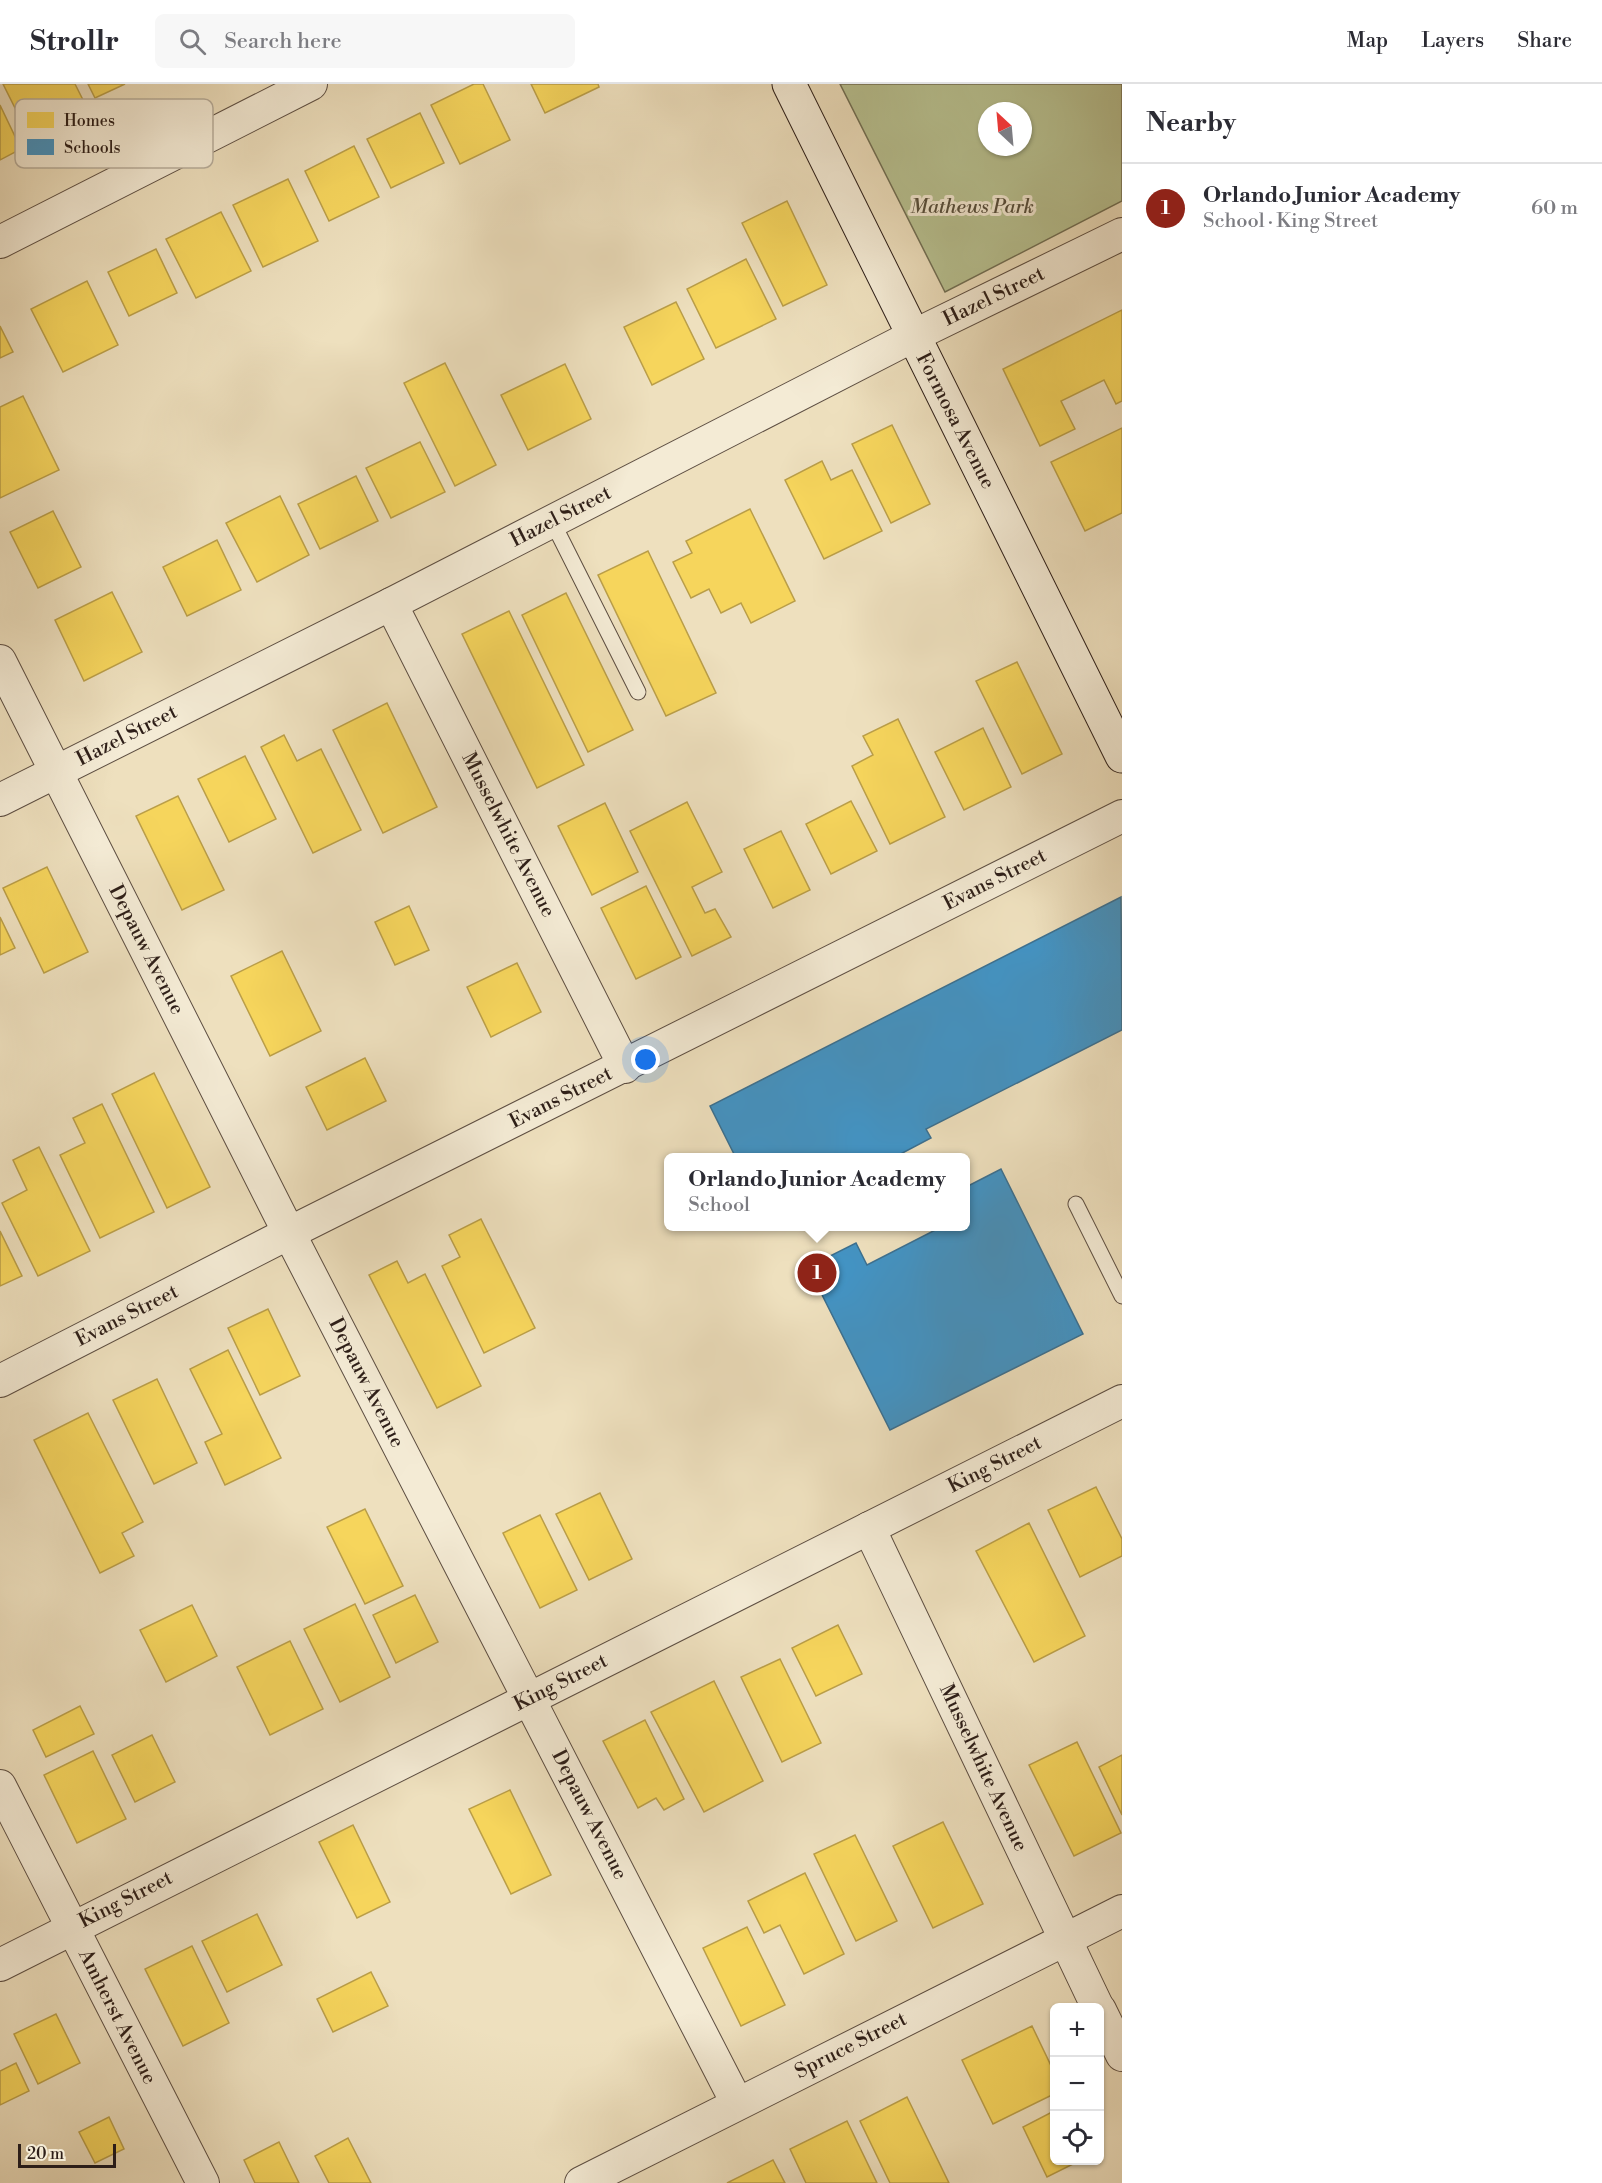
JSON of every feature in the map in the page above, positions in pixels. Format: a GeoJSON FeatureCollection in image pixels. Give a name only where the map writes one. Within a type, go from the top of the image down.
{"type":"FeatureCollection","features":[{"type":"Feature","properties":{"kind":"street"},"geometry":{"type":"LineString","coordinates":[[213,134],[311,84]]}},
{"type":"Feature","properties":{"kind":"street","name":"Formosa Avenue"},"geometry":{"type":"LineString","coordinates":[[789,84],[1122,756]]}},
{"type":"Feature","properties":{"kind":"street"},"geometry":{"type":"LineString","coordinates":[[0,242],[146,168]]}},
{"type":"Feature","properties":{"kind":"street","name":"Hazel Street"},"geometry":{"type":"LineString","coordinates":[[0,800],[391,604],[913,336],[1122,234]]}},
{"type":"Feature","properties":{"kind":"street","name":"Musselwhite Avenue"},"geometry":{"type":"LineString","coordinates":[[391,604],[625,1066]]}},
{"type":"Feature","properties":{"kind":"street","name":"Depauw Avenue"},"geometry":{"type":"LineString","coordinates":[[0,661],[289,1233],[737,2103]]}},
{"type":"Feature","properties":{"kind":"street","name":"Evans Street"},"geometry":{"type":"LineString","coordinates":[[0,1381],[289,1233],[1122,816]]}},
{"type":"Feature","properties":{"kind":"street","name":"King Street"},"geometry":{"type":"LineString","coordinates":[[0,1965],[1122,1401]]}},
{"type":"Feature","properties":{"kind":"street","name":"Musselwhite Avenue"},"geometry":{"type":"LineString","coordinates":[[869,1528],[1096,2003]]}},
{"type":"Feature","properties":{"kind":"street","name":"Amherst Avenue"},"geometry":{"type":"LineString","coordinates":[[0,1786],[203,2183]]}},
{"type":"Feature","properties":{"kind":"street","name":"Spruce Street"},"geometry":{"type":"LineString","coordinates":[[582,2183],[1122,1911]]}},
{"type":"Feature","properties":{"kind":"street","name":"Musselwhite Avenue"},"geometry":{"type":"LineString","coordinates":[[1104,2019],[1122,2055]]}},
{"type":"Feature","properties":{"kind":"lane"},"geometry":{"type":"LineString","coordinates":[[552,521],[639,692]]}},
{"type":"Feature","properties":{"kind":"lane"},"geometry":{"type":"LineString","coordinates":[[1076,1204],[1122,1296]]}},
{"type":"Feature","properties":{"kind":"green space","name":"Mathews Park"},"geometry":{"type":"Polygon","coordinates":[[[840,84],[1122,84],[1122,201],[945,292],[840,84]]]}},
{"type":"Feature","properties":{"kind":"building: Homes"},"geometry":{"type":"Polygon","coordinates":[[[3,84],[75,84],[82,99],[15,99],[15,108],[3,84]]]}},
{"type":"Feature","properties":{"kind":"building: Homes"},"geometry":{"type":"Polygon","coordinates":[[[88,84],[125,84],[95,98],[88,84]]]}},
{"type":"Feature","properties":{"kind":"building: Homes"},"geometry":{"type":"Polygon","coordinates":[[[474,84],[483,84],[510,140],[460,164],[431,105],[474,84]]]}},
{"type":"Feature","properties":{"kind":"building: Homes"},"geometry":{"type":"Polygon","coordinates":[[[531,84],[598,84],[599,87],[545,113],[531,84]]]}},
{"type":"Feature","properties":{"kind":"building: Homes"},"geometry":{"type":"Polygon","coordinates":[[[0,105],[15,136],[15,152],[0,160],[0,105]]]}},
{"type":"Feature","properties":{"kind":"building: Homes"},"geometry":{"type":"Polygon","coordinates":[[[420,113],[444,163],[391,188],[367,139],[420,113]]]}},
{"type":"Feature","properties":{"kind":"building: Homes"},"geometry":{"type":"Polygon","coordinates":[[[354,146],[379,197],[329,221],[305,171],[354,146]]]}},
{"type":"Feature","properties":{"kind":"building: Homes"},"geometry":{"type":"Polygon","coordinates":[[[288,179],[318,241],[263,267],[233,205],[288,179]]]}},
{"type":"Feature","properties":{"kind":"building: Homes"},"geometry":{"type":"Polygon","coordinates":[[[787,201],[827,285],[783,306],[742,223],[787,201]]]}},
{"type":"Feature","properties":{"kind":"building: Homes"},"geometry":{"type":"Polygon","coordinates":[[[221,212],[251,271],[196,298],[166,239],[221,212]]]}},
{"type":"Feature","properties":{"kind":"building: Homes"},"geometry":{"type":"Polygon","coordinates":[[[156,249],[177,293],[129,316],[108,272],[156,249]]]}},
{"type":"Feature","properties":{"kind":"building: Homes"},"geometry":{"type":"Polygon","coordinates":[[[746,259],[776,319],[716,348],[687,289],[746,259]]]}},
{"type":"Feature","properties":{"kind":"building: Homes"},"geometry":{"type":"Polygon","coordinates":[[[87,281],[118,345],[63,372],[31,309],[87,281]]]}},
{"type":"Feature","properties":{"kind":"building: Homes"},"geometry":{"type":"Polygon","coordinates":[[[676,302],[704,359],[652,385],[624,327],[676,302]]]}},
{"type":"Feature","properties":{"kind":"building: Homes"},"geometry":{"type":"Polygon","coordinates":[[[1122,310],[1122,401],[1116,404],[1104,380],[1061,401],[1075,429],[1040,446],[1003,369],[1122,310]]]}},
{"type":"Feature","properties":{"kind":"building: Homes"},"geometry":{"type":"Polygon","coordinates":[[[0,326],[13,352],[0,358],[0,326]]]}},
{"type":"Feature","properties":{"kind":"building: Homes"},"geometry":{"type":"Polygon","coordinates":[[[445,363],[496,465],[455,486],[404,383],[445,363]]]}},
{"type":"Feature","properties":{"kind":"building: Homes"},"geometry":{"type":"Polygon","coordinates":[[[565,364],[591,419],[528,450],[501,395],[565,364]]]}},
{"type":"Feature","properties":{"kind":"building: Homes"},"geometry":{"type":"Polygon","coordinates":[[[23,396],[59,470],[0,498],[0,407],[23,396]]]}},
{"type":"Feature","properties":{"kind":"building: Homes"},"geometry":{"type":"Polygon","coordinates":[[[892,425],[930,504],[891,523],[852,444],[892,425]]]}},
{"type":"Feature","properties":{"kind":"building: Homes"},"geometry":{"type":"Polygon","coordinates":[[[1122,428],[1122,513],[1085,531],[1051,462],[1122,428]]]}},
{"type":"Feature","properties":{"kind":"building: Homes"},"geometry":{"type":"Polygon","coordinates":[[[420,442],[445,492],[391,518],[366,468],[420,442]]]}},
{"type":"Feature","properties":{"kind":"building: Homes"},"geometry":{"type":"Polygon","coordinates":[[[822,461],[831,480],[852,470],[882,531],[824,559],[785,480],[822,461]]]}},
{"type":"Feature","properties":{"kind":"building: Homes"},"geometry":{"type":"Polygon","coordinates":[[[356,476],[378,521],[320,549],[298,504],[356,476]]]}},
{"type":"Feature","properties":{"kind":"building: Homes"},"geometry":{"type":"Polygon","coordinates":[[[280,496],[309,555],[257,582],[226,523],[280,496]]]}},
{"type":"Feature","properties":{"kind":"building: Homes"},"geometry":{"type":"Polygon","coordinates":[[[750,509],[795,601],[751,623],[741,603],[721,613],[709,589],[691,598],[673,562],[692,553],[686,541],[750,509]]]}},
{"type":"Feature","properties":{"kind":"building: Homes"},"geometry":{"type":"Polygon","coordinates":[[[53,511],[81,567],[38,588],[10,532],[53,511]]]}},
{"type":"Feature","properties":{"kind":"building: Homes"},"geometry":{"type":"Polygon","coordinates":[[[217,540],[241,590],[187,616],[163,567],[217,540]]]}},
{"type":"Feature","properties":{"kind":"building: Homes"},"geometry":{"type":"Polygon","coordinates":[[[648,551],[716,693],[666,716],[598,575],[648,551]]]}},
{"type":"Feature","properties":{"kind":"building: Homes"},"geometry":{"type":"Polygon","coordinates":[[[112,592],[142,652],[84,681],[55,620],[112,592]]]}},
{"type":"Feature","properties":{"kind":"building: Homes"},"geometry":{"type":"Polygon","coordinates":[[[566,593],[633,730],[588,752],[522,615],[566,593]]]}},
{"type":"Feature","properties":{"kind":"building: Homes"},"geometry":{"type":"Polygon","coordinates":[[[509,611],[584,765],[537,788],[462,634],[509,611]]]}},
{"type":"Feature","properties":{"kind":"building: Homes"},"geometry":{"type":"Polygon","coordinates":[[[1017,662],[1062,754],[1022,774],[976,681],[1017,662]]]}},
{"type":"Feature","properties":{"kind":"building: Homes"},"geometry":{"type":"Polygon","coordinates":[[[387,703],[437,807],[383,833],[333,730],[387,703]]]}},
{"type":"Feature","properties":{"kind":"building: Homes"},"geometry":{"type":"Polygon","coordinates":[[[898,719],[945,817],[890,844],[852,766],[873,755],[863,736],[898,719]]]}},
{"type":"Feature","properties":{"kind":"building: Homes"},"geometry":{"type":"Polygon","coordinates":[[[983,728],[1011,787],[964,810],[935,752],[983,728]]]}},
{"type":"Feature","properties":{"kind":"building: Homes"},"geometry":{"type":"Polygon","coordinates":[[[284,735],[297,761],[321,749],[361,830],[313,853],[261,747],[284,735]]]}},
{"type":"Feature","properties":{"kind":"building: Homes"},"geometry":{"type":"Polygon","coordinates":[[[245,756],[276,819],[229,842],[198,779],[245,756]]]}},
{"type":"Feature","properties":{"kind":"building: Homes"},"geometry":{"type":"Polygon","coordinates":[[[178,796],[224,890],[182,910],[136,816],[178,796]]]}},
{"type":"Feature","properties":{"kind":"building: Homes"},"geometry":{"type":"Polygon","coordinates":[[[851,801],[877,851],[831,874],[806,824],[851,801]]]}},
{"type":"Feature","properties":{"kind":"building: Homes"},"geometry":{"type":"Polygon","coordinates":[[[687,802],[722,872],[692,887],[705,913],[715,909],[731,937],[692,956],[630,831],[687,802]]]}},
{"type":"Feature","properties":{"kind":"building: Homes"},"geometry":{"type":"Polygon","coordinates":[[[605,803],[638,872],[592,895],[558,826],[605,803]]]}},
{"type":"Feature","properties":{"kind":"building: Homes"},"geometry":{"type":"Polygon","coordinates":[[[781,831],[810,890],[773,908],[744,849],[781,831]]]}},
{"type":"Feature","properties":{"kind":"building: Homes"},"geometry":{"type":"Polygon","coordinates":[[[47,867],[88,952],[44,973],[3,888],[47,867]]]}},
{"type":"Feature","properties":{"kind":"building: Homes"},"geometry":{"type":"Polygon","coordinates":[[[646,886],[681,957],[636,979],[601,908],[646,886]]]}},
{"type":"Feature","properties":{"kind":"building: Homes"},"geometry":{"type":"Polygon","coordinates":[[[409,906],[429,950],[395,965],[375,922],[409,906]]]}},
{"type":"Feature","properties":{"kind":"building: Homes"},"geometry":{"type":"Polygon","coordinates":[[[0,917],[15,948],[0,955],[0,917]]]}},
{"type":"Feature","properties":{"kind":"building: Homes"},"geometry":{"type":"Polygon","coordinates":[[[282,951],[321,1031],[270,1056],[231,976],[282,951]]]}},
{"type":"Feature","properties":{"kind":"building: Homes"},"geometry":{"type":"Polygon","coordinates":[[[517,963],[541,1012],[491,1037],[467,987],[517,963]]]}},
{"type":"Feature","properties":{"kind":"building: Homes"},"geometry":{"type":"Polygon","coordinates":[[[365,1058],[386,1101],[327,1130],[306,1087],[365,1058]]]}},
{"type":"Feature","properties":{"kind":"building: Homes"},"geometry":{"type":"Polygon","coordinates":[[[154,1073],[210,1187],[167,1208],[112,1094],[154,1073]]]}},
{"type":"Feature","properties":{"kind":"building: Homes"},"geometry":{"type":"Polygon","coordinates":[[[102,1104],[154,1212],[100,1238],[60,1155],[85,1143],[73,1118],[102,1104]]]}},
{"type":"Feature","properties":{"kind":"building: Homes"},"geometry":{"type":"Polygon","coordinates":[[[39,1147],[90,1251],[38,1276],[2,1203],[27,1190],[13,1160],[39,1147]]]}},
{"type":"Feature","properties":{"kind":"building: Homes"},"geometry":{"type":"Polygon","coordinates":[[[481,1219],[535,1328],[484,1353],[442,1266],[460,1257],[449,1235],[481,1219]]]}},
{"type":"Feature","properties":{"kind":"building: Homes"},"geometry":{"type":"Polygon","coordinates":[[[0,1231],[22,1276],[0,1286],[0,1231]]]}},
{"type":"Feature","properties":{"kind":"building: Homes"},"geometry":{"type":"Polygon","coordinates":[[[397,1261],[408,1283],[425,1274],[481,1386],[437,1408],[369,1275],[397,1261]]]}},
{"type":"Feature","properties":{"kind":"building: Homes"},"geometry":{"type":"Polygon","coordinates":[[[268,1309],[300,1376],[260,1395],[228,1328],[268,1309]]]}},
{"type":"Feature","properties":{"kind":"building: Homes"},"geometry":{"type":"Polygon","coordinates":[[[228,1350],[281,1458],[225,1485],[205,1442],[222,1434],[190,1369],[228,1350]]]}},
{"type":"Feature","properties":{"kind":"building: Homes"},"geometry":{"type":"Polygon","coordinates":[[[157,1379],[197,1463],[154,1484],[113,1400],[157,1379]]]}},
{"type":"Feature","properties":{"kind":"building: Homes"},"geometry":{"type":"Polygon","coordinates":[[[88,1413],[143,1522],[122,1533],[134,1556],[100,1573],[34,1440],[88,1413]]]}},
{"type":"Feature","properties":{"kind":"building: Homes"},"geometry":{"type":"Polygon","coordinates":[[[1096,1487],[1122,1539],[1122,1556],[1080,1577],[1048,1510],[1096,1487]]]}},
{"type":"Feature","properties":{"kind":"building: Homes"},"geometry":{"type":"Polygon","coordinates":[[[600,1493],[632,1559],[589,1580],[556,1514],[600,1493]]]}},
{"type":"Feature","properties":{"kind":"building: Homes"},"geometry":{"type":"Polygon","coordinates":[[[365,1509],[403,1586],[365,1604],[327,1527],[365,1509]]]}},
{"type":"Feature","properties":{"kind":"building: Homes"},"geometry":{"type":"Polygon","coordinates":[[[540,1515],[577,1590],[540,1608],[503,1533],[540,1515]]]}},
{"type":"Feature","properties":{"kind":"building: Homes"},"geometry":{"type":"Polygon","coordinates":[[[1029,1523],[1085,1636],[1034,1662],[976,1551],[1029,1523]]]}},
{"type":"Feature","properties":{"kind":"building: Homes"},"geometry":{"type":"Polygon","coordinates":[[[415,1595],[438,1642],[396,1663],[373,1615],[415,1595]]]}},
{"type":"Feature","properties":{"kind":"building: Homes"},"geometry":{"type":"Polygon","coordinates":[[[355,1604],[390,1677],[340,1702],[304,1629],[355,1604]]]}},
{"type":"Feature","properties":{"kind":"building: Homes"},"geometry":{"type":"Polygon","coordinates":[[[192,1605],[217,1656],[166,1682],[140,1630],[192,1605]]]}},
{"type":"Feature","properties":{"kind":"building: Homes"},"geometry":{"type":"Polygon","coordinates":[[[838,1625],[862,1674],[816,1696],[792,1648],[838,1625]]]}},
{"type":"Feature","properties":{"kind":"building: Homes"},"geometry":{"type":"Polygon","coordinates":[[[290,1641],[323,1709],[270,1735],[237,1667],[290,1641]]]}},
{"type":"Feature","properties":{"kind":"building: Homes"},"geometry":{"type":"Polygon","coordinates":[[[780,1659],[821,1743],[782,1762],[741,1677],[780,1659]]]}},
{"type":"Feature","properties":{"kind":"building: Homes"},"geometry":{"type":"Polygon","coordinates":[[[714,1681],[763,1781],[704,1812],[651,1712],[714,1681]]]}},
{"type":"Feature","properties":{"kind":"building: Homes"},"geometry":{"type":"Polygon","coordinates":[[[80,1706],[94,1734],[46,1757],[33,1730],[80,1706]]]}},
{"type":"Feature","properties":{"kind":"building: Homes"},"geometry":{"type":"Polygon","coordinates":[[[645,1720],[684,1799],[664,1810],[656,1798],[638,1808],[603,1741],[645,1720]]]}},
{"type":"Feature","properties":{"kind":"building: Homes"},"geometry":{"type":"Polygon","coordinates":[[[152,1735],[175,1782],[135,1802],[112,1755],[152,1735]]]}},
{"type":"Feature","properties":{"kind":"building: Homes"},"geometry":{"type":"Polygon","coordinates":[[[1077,1742],[1121,1833],[1074,1856],[1029,1765],[1077,1742]]]}},
{"type":"Feature","properties":{"kind":"building: Homes"},"geometry":{"type":"Polygon","coordinates":[[[93,1751],[126,1819],[77,1843],[44,1775],[93,1751]]]}},
{"type":"Feature","properties":{"kind":"building: Homes"},"geometry":{"type":"Polygon","coordinates":[[[1122,1755],[1122,1815],[1099,1767],[1122,1755]]]}},
{"type":"Feature","properties":{"kind":"building: Homes"},"geometry":{"type":"Polygon","coordinates":[[[510,1790],[551,1875],[511,1894],[469,1809],[510,1790]]]}},
{"type":"Feature","properties":{"kind":"building: Homes"},"geometry":{"type":"Polygon","coordinates":[[[943,1822],[983,1904],[933,1928],[893,1846],[943,1822]]]}},
{"type":"Feature","properties":{"kind":"building: Homes"},"geometry":{"type":"Polygon","coordinates":[[[353,1825],[390,1902],[357,1918],[319,1842],[353,1825]]]}},
{"type":"Feature","properties":{"kind":"building: Homes"},"geometry":{"type":"Polygon","coordinates":[[[855,1835],[897,1921],[856,1941],[814,1854],[855,1835]]]}},
{"type":"Feature","properties":{"kind":"building: Homes"},"geometry":{"type":"Polygon","coordinates":[[[805,1873],[844,1954],[804,1974],[780,1925],[764,1933],[748,1901],[805,1873]]]}},
{"type":"Feature","properties":{"kind":"building: Homes"},"geometry":{"type":"Polygon","coordinates":[[[257,1914],[282,1965],[227,1992],[202,1941],[257,1914]]]}},
{"type":"Feature","properties":{"kind":"building: Homes"},"geometry":{"type":"Polygon","coordinates":[[[747,1927],[785,2005],[741,2026],[703,1948],[747,1927]]]}},
{"type":"Feature","properties":{"kind":"building: Homes"},"geometry":{"type":"Polygon","coordinates":[[[192,1946],[229,2023],[183,2046],[145,1969],[192,1946]]]}},
{"type":"Feature","properties":{"kind":"building: Homes"},"geometry":{"type":"Polygon","coordinates":[[[371,1972],[388,2006],[333,2032],[317,1999],[371,1972]]]}},
{"type":"Feature","properties":{"kind":"building: Homes"},"geometry":{"type":"Polygon","coordinates":[[[56,2014],[80,2063],[38,2084],[14,2034],[56,2014]]]}},
{"type":"Feature","properties":{"kind":"building: Homes"},"geometry":{"type":"Polygon","coordinates":[[[1032,2026],[1050,2064],[1050,2096],[993,2124],[962,2060],[1032,2026]]]}},
{"type":"Feature","properties":{"kind":"building: Homes"},"geometry":{"type":"Polygon","coordinates":[[[16,2063],[29,2091],[0,2105],[0,2071],[16,2063]]]}},
{"type":"Feature","properties":{"kind":"building: Homes"},"geometry":{"type":"Polygon","coordinates":[[[907,2097],[949,2183],[890,2183],[860,2121],[907,2097]]]}},
{"type":"Feature","properties":{"kind":"building: Homes"},"geometry":{"type":"Polygon","coordinates":[[[1050,2113],[1050,2165],[1071,2165],[1047,2177],[1023,2127],[1050,2113]]]}},
{"type":"Feature","properties":{"kind":"building: Homes"},"geometry":{"type":"Polygon","coordinates":[[[109,2117],[124,2149],[95,2163],[79,2132],[109,2117]]]}},
{"type":"Feature","properties":{"kind":"building: Homes"},"geometry":{"type":"Polygon","coordinates":[[[847,2121],[877,2183],[806,2183],[790,2149],[847,2121]]]}},
{"type":"Feature","properties":{"kind":"building: Homes"},"geometry":{"type":"Polygon","coordinates":[[[348,2138],[371,2183],[329,2183],[315,2156],[348,2138]]]}},
{"type":"Feature","properties":{"kind":"building: Homes"},"geometry":{"type":"Polygon","coordinates":[[[279,2142],[299,2183],[255,2183],[244,2160],[279,2142]]]}},
{"type":"Feature","properties":{"kind":"building: Homes"},"geometry":{"type":"Polygon","coordinates":[[[773,2160],[785,2183],[727,2183],[773,2160]]]}},
{"type":"Feature","properties":{"kind":"building: Schools"},"geometry":{"type":"Polygon","coordinates":[[[1121,897],[1122,1030],[926,1129],[931,1138],[902,1153],[734,1153],[710,1106],[1121,897]]]}},
{"type":"Feature","properties":{"kind":"building: Schools"},"geometry":{"type":"Polygon","coordinates":[[[1001,1169],[1083,1334],[890,1430],[808,1267],[856,1243],[867,1265],[933,1231],[970,1231],[970,1185],[1001,1169]]]}},
{"type":"Feature","properties":{"kind":"place","name":"Orlando Junior Academy"},"geometry":{"type":"Point","coordinates":[817,1273]}}]}
